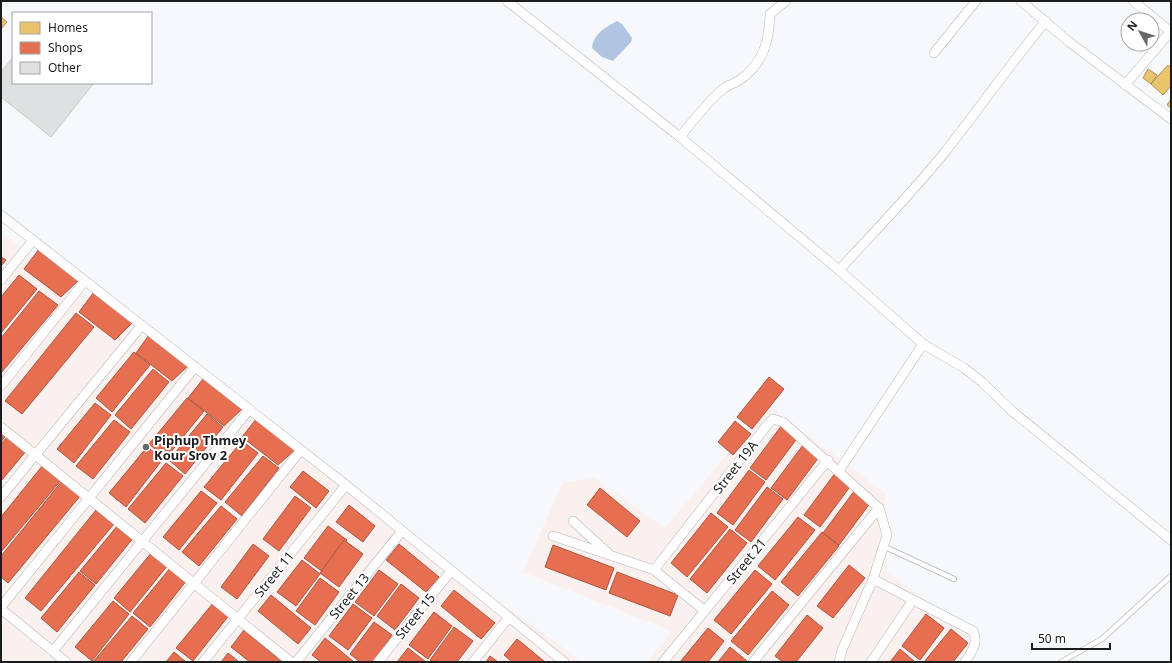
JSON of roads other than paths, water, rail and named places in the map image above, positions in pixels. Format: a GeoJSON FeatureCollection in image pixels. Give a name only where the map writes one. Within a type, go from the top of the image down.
{"type":"FeatureCollection","features":[{"type":"Feature","properties":{"kind":"street"},"geometry":{"type":"LineString","coordinates":[[507,1],[680,137],[839,270],[923,344],[964,368],[982,382],[1013,412],[1171,540]]}},
{"type":"Feature","properties":{"kind":"street"},"geometry":{"type":"LineString","coordinates":[[680,137],[723,89],[741,78],[752,67],[765,50],[770,14],[786,1]]}},
{"type":"Feature","properties":{"kind":"street"},"geometry":{"type":"LineString","coordinates":[[934,53],[976,1]]}},
{"type":"Feature","properties":{"kind":"street"},"geometry":{"type":"LineString","coordinates":[[1021,1],[1125,85],[1171,119]]}},
{"type":"Feature","properties":{"kind":"street"},"geometry":{"type":"LineString","coordinates":[[1125,85],[1171,31],[1140,3]]}},
{"type":"Feature","properties":{"kind":"street"},"geometry":{"type":"LineString","coordinates":[[839,270],[910,193],[945,151],[1019,53],[1046,22]]}},
{"type":"Feature","properties":{"kind":"street"},"geometry":{"type":"LineString","coordinates":[[1,215],[346,485],[564,662]]}},
{"type":"Feature","properties":{"kind":"street"},"geometry":{"type":"LineString","coordinates":[[1,280],[33,240]]}},
{"type":"Feature","properties":{"kind":"street"},"geometry":{"type":"LineString","coordinates":[[1,386],[85,281]]}},
{"type":"Feature","properties":{"kind":"street"},"geometry":{"type":"LineString","coordinates":[[1,497],[142,326]]}},
{"type":"Feature","properties":{"kind":"street"},"geometry":{"type":"LineString","coordinates":[[840,471],[923,344]]}},
{"type":"Feature","properties":{"kind":"street"},"geometry":{"type":"LineString","coordinates":[[66,662],[1,608],[195,367]]}},
{"type":"Feature","properties":{"kind":"street"},"geometry":{"type":"LineString","coordinates":[[53,651],[249,410]]}},
{"type":"Feature","properties":{"kind":"street","name":"Street 19A"},"geometry":{"type":"LineString","coordinates":[[654,570],[773,419],[783,422],[828,460]]}},
{"type":"Feature","properties":{"kind":"street"},"geometry":{"type":"LineString","coordinates":[[1,427],[291,662]]}},
{"type":"Feature","properties":{"kind":"street"},"geometry":{"type":"LineString","coordinates":[[131,662],[301,450]]}},
{"type":"Feature","properties":{"kind":"street"},"geometry":{"type":"LineString","coordinates":[[828,460],[880,508],[887,535],[873,579],[842,650],[839,662]]}},
{"type":"Feature","properties":{"kind":"street","name":"Street 21"},"geometry":{"type":"LineString","coordinates":[[663,662],[828,460]]}},
{"type":"Feature","properties":{"kind":"street","name":"Street 11"},"geometry":{"type":"LineString","coordinates":[[202,662],[346,485]]}},
{"type":"Feature","properties":{"kind":"street"},"geometry":{"type":"LineString","coordinates":[[753,662],[880,508]]}},
{"type":"Feature","properties":{"kind":"street"},"geometry":{"type":"LineString","coordinates":[[573,521],[611,555]]}},
{"type":"Feature","properties":{"kind":"street","name":"Street 13"},"geometry":{"type":"LineString","coordinates":[[296,662],[402,531]]}},
{"type":"Feature","properties":{"kind":"street"},"geometry":{"type":"LineString","coordinates":[[553,536],[654,570],[705,611]]}},
{"type":"Feature","properties":{"kind":"street","name":"Street 15"},"geometry":{"type":"LineString","coordinates":[[378,662],[451,571]]}},
{"type":"Feature","properties":{"kind":"street"},"geometry":{"type":"LineString","coordinates":[[873,579],[973,631],[977,638],[975,647],[965,662]]}},
{"type":"Feature","properties":{"kind":"street"},"geometry":{"type":"LineString","coordinates":[[871,662],[913,600]]}},
{"type":"Feature","properties":{"kind":"street"},"geometry":{"type":"LineString","coordinates":[[473,662],[509,617]]}},
{"type":"Feature","properties":{"kind":"lane"},"geometry":{"type":"LineString","coordinates":[[883,546],[954,579]]}},
{"type":"Feature","properties":{"kind":"lane"},"geometry":{"type":"LineString","coordinates":[[1061,662],[1102,639],[1171,576]]}},
{"type":"Feature","properties":{"kind":"water"},"geometry":{"type":"Polygon","coordinates":[[[617,21],[622,24],[632,38],[631,42],[613,61],[602,57],[592,48],[595,38],[604,29],[617,21]]]}},
{"type":"Feature","properties":{"kind":"place","name":"Piphup Thmey Kour Srov 2"},"geometry":{"type":"Point","coordinates":[146,447]}}]}
